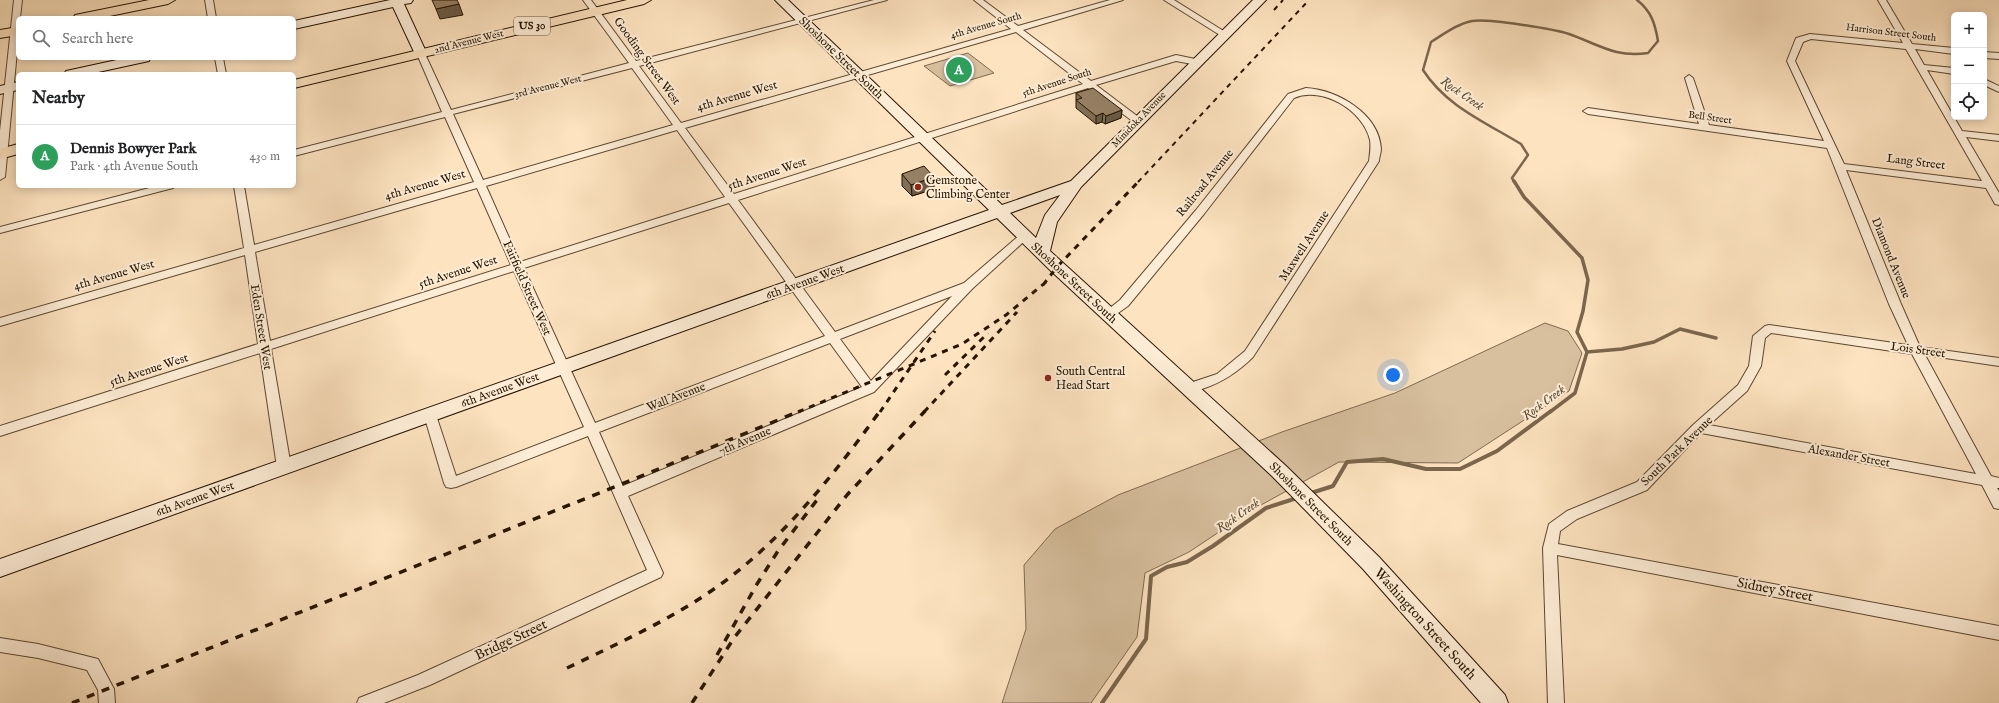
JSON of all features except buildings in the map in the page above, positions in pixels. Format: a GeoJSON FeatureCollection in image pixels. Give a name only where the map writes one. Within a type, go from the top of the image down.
{"type":"FeatureCollection","features":[{"type":"Feature","properties":{"kind":"main road"},"geometry":{"type":"LineString","coordinates":[[90,16],[168,0]]}},
{"type":"Feature","properties":{"kind":"main road","name":"2nd Avenue West"},"geometry":{"type":"LineString","coordinates":[[296,84],[644,0]]}},
{"type":"Feature","properties":{"kind":"main road","name":"Shoshone Street South"},"geometry":{"type":"LineString","coordinates":[[780,0],[1107,315],[1279,471],[1370,563]]}},
{"type":"Feature","properties":{"kind":"main road","name":"Minidoka Avenue"},"geometry":{"type":"LineString","coordinates":[[1000,212],[1076,184],[1260,0]]}},
{"type":"Feature","properties":{"kind":"main road"},"geometry":{"type":"LineString","coordinates":[[296,25],[400,1]]}},
{"type":"Feature","properties":{"kind":"main road","name":"Fairfield Street West"},"geometry":{"type":"LineString","coordinates":[[400,1],[421,54]]}},
{"type":"Feature","properties":{"kind":"main road"},"geometry":{"type":"LineString","coordinates":[[0,34],[16,31]]}},
{"type":"Feature","properties":{"kind":"main road"},"geometry":{"type":"LineString","coordinates":[[80,72],[135,60]]}},
{"type":"Feature","properties":{"kind":"main road"},"geometry":{"type":"LineString","coordinates":[[1,153],[16,149]]}},
{"type":"Feature","properties":{"kind":"main road"},"geometry":{"type":"LineString","coordinates":[[1042,252],[1043,236],[1048,220],[1076,184]]}},
{"type":"Feature","properties":{"kind":"main road","name":"6th Avenue West"},"geometry":{"type":"LineString","coordinates":[[0,568],[1000,212]]}},
{"type":"Feature","properties":{"kind":"main road","name":"Washington Street South"},"geometry":{"type":"LineString","coordinates":[[1370,563],[1496,703]]}},
{"type":"Feature","properties":{"kind":"street"},"geometry":{"type":"LineString","coordinates":[[17,16],[18,0]]}},
{"type":"Feature","properties":{"kind":"street"},"geometry":{"type":"LineString","coordinates":[[209,0],[212,16]]}},
{"type":"Feature","properties":{"kind":"street","name":"Gooding Street West"},"geometry":{"type":"LineString","coordinates":[[587,0],[870,389]]}},
{"type":"Feature","properties":{"kind":"street","name":"3rd Avenue West"},"geometry":{"type":"LineString","coordinates":[[296,152],[635,66],[883,0]]}},
{"type":"Feature","properties":{"kind":"street"},"geometry":{"type":"LineString","coordinates":[[978,0],[1138,121]]}},
{"type":"Feature","properties":{"kind":"street","name":"4th Avenue South"},"geometry":{"type":"LineString","coordinates":[[858,75],[1016,28],[1119,0]]}},
{"type":"Feature","properties":{"kind":"street"},"geometry":{"type":"LineString","coordinates":[[1168,0],[1226,35]]}},
{"type":"Feature","properties":{"kind":"street"},"geometry":{"type":"LineString","coordinates":[[1882,0],[1999,202]]}},
{"type":"Feature","properties":{"kind":"street","name":"Diamond Avenue"},"geometry":{"type":"LineString","coordinates":[[1825,36],[1810,36],[1799,40],[1791,61],[1840,166],[1895,304],[1916,350],[1993,482],[1999,504]]}},
{"type":"Feature","properties":{"kind":"street","name":"Harrison Street South"},"geometry":{"type":"LineString","coordinates":[[1825,36],[1951,52]]}},
{"type":"Feature","properties":{"kind":"street"},"geometry":{"type":"LineString","coordinates":[[0,177],[1,153],[16,38]]}},
{"type":"Feature","properties":{"kind":"street","name":"Fairfield Street West"},"geometry":{"type":"LineString","coordinates":[[421,54],[656,573]]}},
{"type":"Feature","properties":{"kind":"street"},"geometry":{"type":"LineString","coordinates":[[1987,55],[1999,56]]}},
{"type":"Feature","properties":{"kind":"street","name":"5th Avenue South"},"geometry":{"type":"LineString","coordinates":[[924,138],[1090,84],[1176,58],[1197,62]]}},
{"type":"Feature","properties":{"kind":"street"},"geometry":{"type":"LineString","coordinates":[[219,60],[222,72]]}},
{"type":"Feature","properties":{"kind":"street"},"geometry":{"type":"LineString","coordinates":[[1921,67],[1951,71]]}},
{"type":"Feature","properties":{"kind":"street","name":"4th Avenue West"},"geometry":{"type":"LineString","coordinates":[[0,322],[249,249],[858,75]]}},
{"type":"Feature","properties":{"kind":"street"},"geometry":{"type":"LineString","coordinates":[[1689,78],[1705,128]]}},
{"type":"Feature","properties":{"kind":"street"},"geometry":{"type":"LineString","coordinates":[[1987,83],[1999,89]]}},
{"type":"Feature","properties":{"kind":"street","name":"Railroad Avenue"},"geometry":{"type":"LineString","coordinates":[[1107,315],[1124,303],[1200,212],[1291,96],[1305,90],[1320,91],[1332,96]]}},
{"type":"Feature","properties":{"kind":"street","name":"Maxwell Avenue"},"geometry":{"type":"LineString","coordinates":[[1191,391],[1230,373],[1250,354],[1374,161],[1376,148],[1372,134],[1366,124],[1346,105],[1332,96]]}},
{"type":"Feature","properties":{"kind":"street","name":"Bell Street"},"geometry":{"type":"LineString","coordinates":[[1588,112],[1829,145]]}},
{"type":"Feature","properties":{"kind":"street"},"geometry":{"type":"LineString","coordinates":[[1960,133],[1999,138]]}},
{"type":"Feature","properties":{"kind":"street","name":"5th Avenue West"},"geometry":{"type":"LineString","coordinates":[[0,431],[924,138]]}},
{"type":"Feature","properties":{"kind":"street","name":"Lang Street"},"geometry":{"type":"LineString","coordinates":[[1840,166],[1989,184]]}},
{"type":"Feature","properties":{"kind":"street"},"geometry":{"type":"LineString","coordinates":[[0,230],[161,188]]}},
{"type":"Feature","properties":{"kind":"street","name":"Eden Street West"},"geometry":{"type":"LineString","coordinates":[[239,188],[284,467]]}},
{"type":"Feature","properties":{"kind":"street"},"geometry":{"type":"LineString","coordinates":[[870,389],[968,286],[1025,236]]}},
{"type":"Feature","properties":{"kind":"street","name":"Wall Avenue"},"geometry":{"type":"LineString","coordinates":[[430,415],[451,483],[968,286]]}},
{"type":"Feature","properties":{"kind":"street","name":"South Park Avenue"},"geometry":{"type":"LineString","coordinates":[[1556,703],[1550,548],[1554,528],[1572,515],[1642,486],[1698,428],[1743,388],[1755,366],[1759,336],[1769,329],[1837,338]]}},
{"type":"Feature","properties":{"kind":"street","name":"Lois Street"},"geometry":{"type":"LineString","coordinates":[[1837,338],[1999,362]]}},
{"type":"Feature","properties":{"kind":"street","name":"7th Avenue"},"geometry":{"type":"LineString","coordinates":[[620,494],[870,389]]}},
{"type":"Feature","properties":{"kind":"street","name":"Alexander Street"},"geometry":{"type":"LineString","coordinates":[[1698,428],[1993,482]]}},
{"type":"Feature","properties":{"kind":"street","name":"Sidney Street"},"geometry":{"type":"LineString","coordinates":[[1550,548],[1999,633]]}},
{"type":"Feature","properties":{"kind":"street","name":"Bridge Street"},"geometry":{"type":"LineString","coordinates":[[365,703],[424,680],[656,573]]}},
{"type":"Feature","properties":{"kind":"street"},"geometry":{"type":"LineString","coordinates":[[0,645],[38,650],[92,664],[106,688],[107,703]]}},
{"type":"Feature","properties":{"kind":"shaded area"},"geometry":{"type":"Polygon","coordinates":[[[968,53],[994,73],[950,86],[924,66],[968,53]]]}},
{"type":"Feature","properties":{"kind":"shaded area"},"geometry":{"type":"Polygon","coordinates":[[[1545,323],[1568,331],[1582,353],[1569,391],[1458,463],[1339,462],[1252,510],[1189,552],[1145,573],[1137,637],[1091,703],[1002,703],[1026,629],[1024,565],[1055,529],[1118,495],[1282,432],[1395,393],[1545,323]]]}},
{"type":"Feature","properties":{"kind":"waterway","name":"Rock Creek"},"geometry":{"type":"LineString","coordinates":[[1514,182],[1512,178],[1528,155],[1521,144],[1467,112],[1443,94],[1432,83],[1423,70],[1431,42],[1461,24],[1480,20],[1520,24],[1561,32],[1607,49],[1626,54],[1648,53],[1658,41],[1657,35],[1652,18],[1642,4],[1637,0]]}},
{"type":"Feature","properties":{"kind":"waterway","name":"Rock Creek"},"geometry":{"type":"LineString","coordinates":[[1514,181],[1524,197],[1582,258],[1588,280],[1583,311],[1577,332],[1587,352]]}},
{"type":"Feature","properties":{"kind":"waterway"},"geometry":{"type":"LineString","coordinates":[[1587,352],[1622,349],[1654,342],[1680,329],[1716,338]]}},
{"type":"Feature","properties":{"kind":"waterway","name":"Rock Creek"},"geometry":{"type":"LineString","coordinates":[[1550,412],[1575,393],[1587,352]]}},
{"type":"Feature","properties":{"kind":"waterway","name":"Rock Creek"},"geometry":{"type":"LineString","coordinates":[[1308,494],[1333,486],[1347,462],[1383,459],[1426,469],[1460,469],[1497,451],[1551,411]]}},
{"type":"Feature","properties":{"kind":"waterway","name":"Rock Creek"},"geometry":{"type":"LineString","coordinates":[[1102,703],[1146,639],[1151,576],[1167,567],[1187,562],[1213,546],[1266,508],[1297,498]]}},
{"type":"Feature","properties":{"kind":"railway"},"geometry":{"type":"LineString","coordinates":[[1274,10],[1283,0]]}},
{"type":"Feature","properties":{"kind":"railway"},"geometry":{"type":"LineString","coordinates":[[1138,182],[1309,0]]}},
{"type":"Feature","properties":{"kind":"railway"},"geometry":{"type":"LineString","coordinates":[[1044,284],[1057,267],[1139,181]]}},
{"type":"Feature","properties":{"kind":"railway"},"geometry":{"type":"LineString","coordinates":[[912,365],[962,344],[1006,315],[1044,284]]}},
{"type":"Feature","properties":{"kind":"railway"},"geometry":{"type":"LineString","coordinates":[[924,412],[1017,312]]}},
{"type":"Feature","properties":{"kind":"railway"},"geometry":{"type":"LineString","coordinates":[[912,365],[935,331]]}},
{"type":"Feature","properties":{"kind":"railway"},"geometry":{"type":"LineString","coordinates":[[945,375],[988,333]]}},
{"type":"Feature","properties":{"kind":"railway"},"geometry":{"type":"LineString","coordinates":[[798,412],[912,365]]}},
{"type":"Feature","properties":{"kind":"railway"},"geometry":{"type":"LineString","coordinates":[[880,412],[912,365]]}},
{"type":"Feature","properties":{"kind":"railway"},"geometry":{"type":"LineString","coordinates":[[72,703],[617,486],[800,411]]}},
{"type":"Feature","properties":{"kind":"railway"},"geometry":{"type":"LineString","coordinates":[[567,668],[642,632],[697,601],[738,571],[783,530],[804,507],[844,460],[880,411]]}},
{"type":"Feature","properties":{"kind":"railway"},"geometry":{"type":"LineString","coordinates":[[692,703],[734,638],[847,495],[925,411]]}},
{"type":"Feature","properties":{"kind":"railway"},"geometry":{"type":"LineString","coordinates":[[717,655],[757,584],[778,551],[820,496]]}},
{"type":"Feature","properties":{"kind":"place","name":"Dennis Bowyer Park"},"geometry":{"type":"Point","coordinates":[959,70]}},
{"type":"Feature","properties":{"kind":"place","name":"Gemstone Climbing Center"},"geometry":{"type":"Point","coordinates":[918,187]}},
{"type":"Feature","properties":{"kind":"place","name":"South Central Head Start"},"geometry":{"type":"Point","coordinates":[1048,378]}}]}
